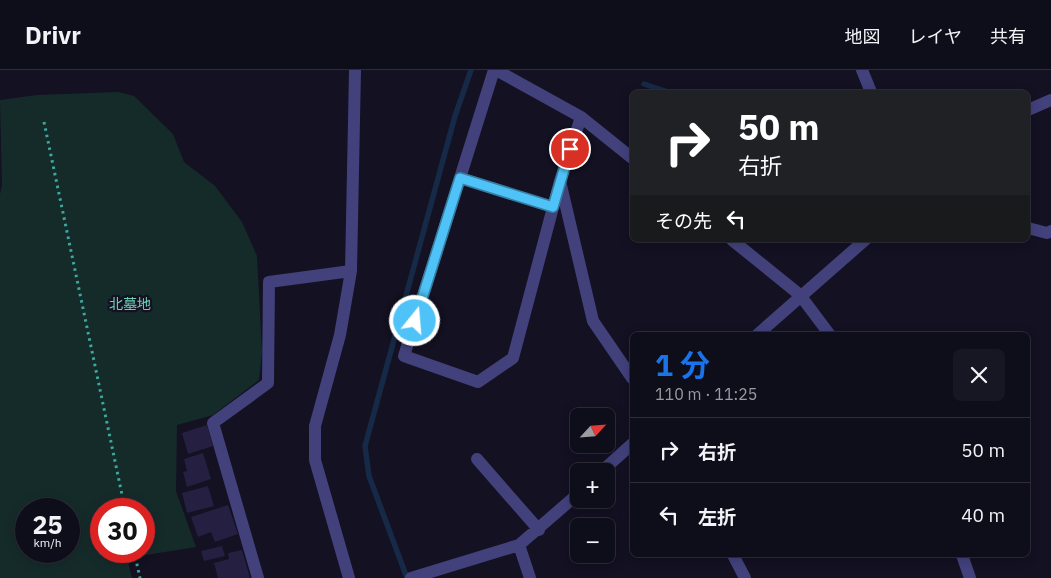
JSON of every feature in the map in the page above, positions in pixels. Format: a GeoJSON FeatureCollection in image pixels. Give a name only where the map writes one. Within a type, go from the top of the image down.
{"type":"FeatureCollection","features":[{"type":"Feature","properties":{"kind":"street"},"geometry":{"type":"LineString","coordinates":[[349,578],[315,460],[315,426],[340,335],[351,271],[356,70]]}},
{"type":"Feature","properties":{"kind":"street"},"geometry":{"type":"LineString","coordinates":[[580,118],[560,180],[513,358],[478,382],[404,356],[495,70],[580,118],[630,156]]}},
{"type":"Feature","properties":{"kind":"street"},"geometry":{"type":"LineString","coordinates":[[862,70],[870,90]]}},
{"type":"Feature","properties":{"kind":"street"},"geometry":{"type":"LineString","coordinates":[[1030,109],[1051,100]]}},
{"type":"Feature","properties":{"kind":"street"},"geometry":{"type":"LineString","coordinates":[[460,178],[553,207]]}},
{"type":"Feature","properties":{"kind":"street"},"geometry":{"type":"LineString","coordinates":[[560,180],[593,321],[630,375]]}},
{"type":"Feature","properties":{"kind":"street"},"geometry":{"type":"LineString","coordinates":[[1030,229],[1050,236]]}},
{"type":"Feature","properties":{"kind":"street"},"geometry":{"type":"LineString","coordinates":[[734,242],[800,296],[828,332]]}},
{"type":"Feature","properties":{"kind":"street"},"geometry":{"type":"LineString","coordinates":[[760,332],[863,242]]}},
{"type":"Feature","properties":{"kind":"street"},"geometry":{"type":"LineString","coordinates":[[258,578],[213,423],[268,383],[269,282],[351,271]]}},
{"type":"Feature","properties":{"kind":"street"},"geometry":{"type":"LineString","coordinates":[[611,463],[630,446]]}},
{"type":"Feature","properties":{"kind":"street"},"geometry":{"type":"LineString","coordinates":[[477,459],[539,530]]}},
{"type":"Feature","properties":{"kind":"street"},"geometry":{"type":"LineString","coordinates":[[413,577],[519,545],[539,530],[570,501]]}},
{"type":"Feature","properties":{"kind":"street"},"geometry":{"type":"LineString","coordinates":[[519,545],[530,578]]}},
{"type":"Feature","properties":{"kind":"street"},"geometry":{"type":"LineString","coordinates":[[734,557],[746,578]]}},
{"type":"Feature","properties":{"kind":"street"},"geometry":{"type":"LineString","coordinates":[[963,557],[970,578]]}},
{"type":"Feature","properties":{"kind":"path"},"geometry":{"type":"LineString","coordinates":[[44,122],[123,498]]}},
{"type":"Feature","properties":{"kind":"path"},"geometry":{"type":"LineString","coordinates":[[137,563],[140,578]]}},
{"type":"Feature","properties":{"kind":"green space","name":"北墓地"},"geometry":{"type":"Polygon","coordinates":[[[119,92],[134,96],[173,134],[184,162],[215,186],[242,222],[257,256],[262,352],[259,380],[213,415],[177,425],[176,491],[196,547],[155,554],[155,498],[90,498],[90,563],[128,563],[132,578],[0,578],[0,194],[2,185],[0,100],[37,95],[119,92]]]}},
{"type":"Feature","properties":{"kind":"building"},"geometry":{"type":"Polygon","coordinates":[[[207,425],[213,446],[188,454],[182,433],[207,425]]]}},
{"type":"Feature","properties":{"kind":"building"},"geometry":{"type":"Polygon","coordinates":[[[203,453],[211,479],[187,487],[183,472],[187,471],[184,459],[203,453]]]}},
{"type":"Feature","properties":{"kind":"building"},"geometry":{"type":"Polygon","coordinates":[[[208,486],[214,506],[187,513],[182,493],[208,486]]]}},
{"type":"Feature","properties":{"kind":"building"},"geometry":{"type":"Polygon","coordinates":[[[228,505],[238,534],[215,542],[211,532],[198,537],[191,517],[228,505]]]}},
{"type":"Feature","properties":{"kind":"building"},"geometry":{"type":"Polygon","coordinates":[[[222,546],[225,556],[204,561],[201,551],[222,546]]]}},
{"type":"Feature","properties":{"kind":"building"},"geometry":{"type":"Polygon","coordinates":[[[242,550],[250,578],[218,578],[214,563],[229,559],[228,553],[242,550]]]}},
{"type":"Feature","properties":{"kind":"waterway"},"geometry":{"type":"LineString","coordinates":[[407,578],[369,476],[365,446],[455,116],[471,70]]}},
{"type":"Feature","properties":{"kind":"waterway"},"geometry":{"type":"LineString","coordinates":[[644,84],[662,90]]}},
{"type":"Feature","properties":{"kind":"route"},"geometry":{"type":"LineString","coordinates":[[415,321],[460,178],[553,207],[570,149]]}}]}
